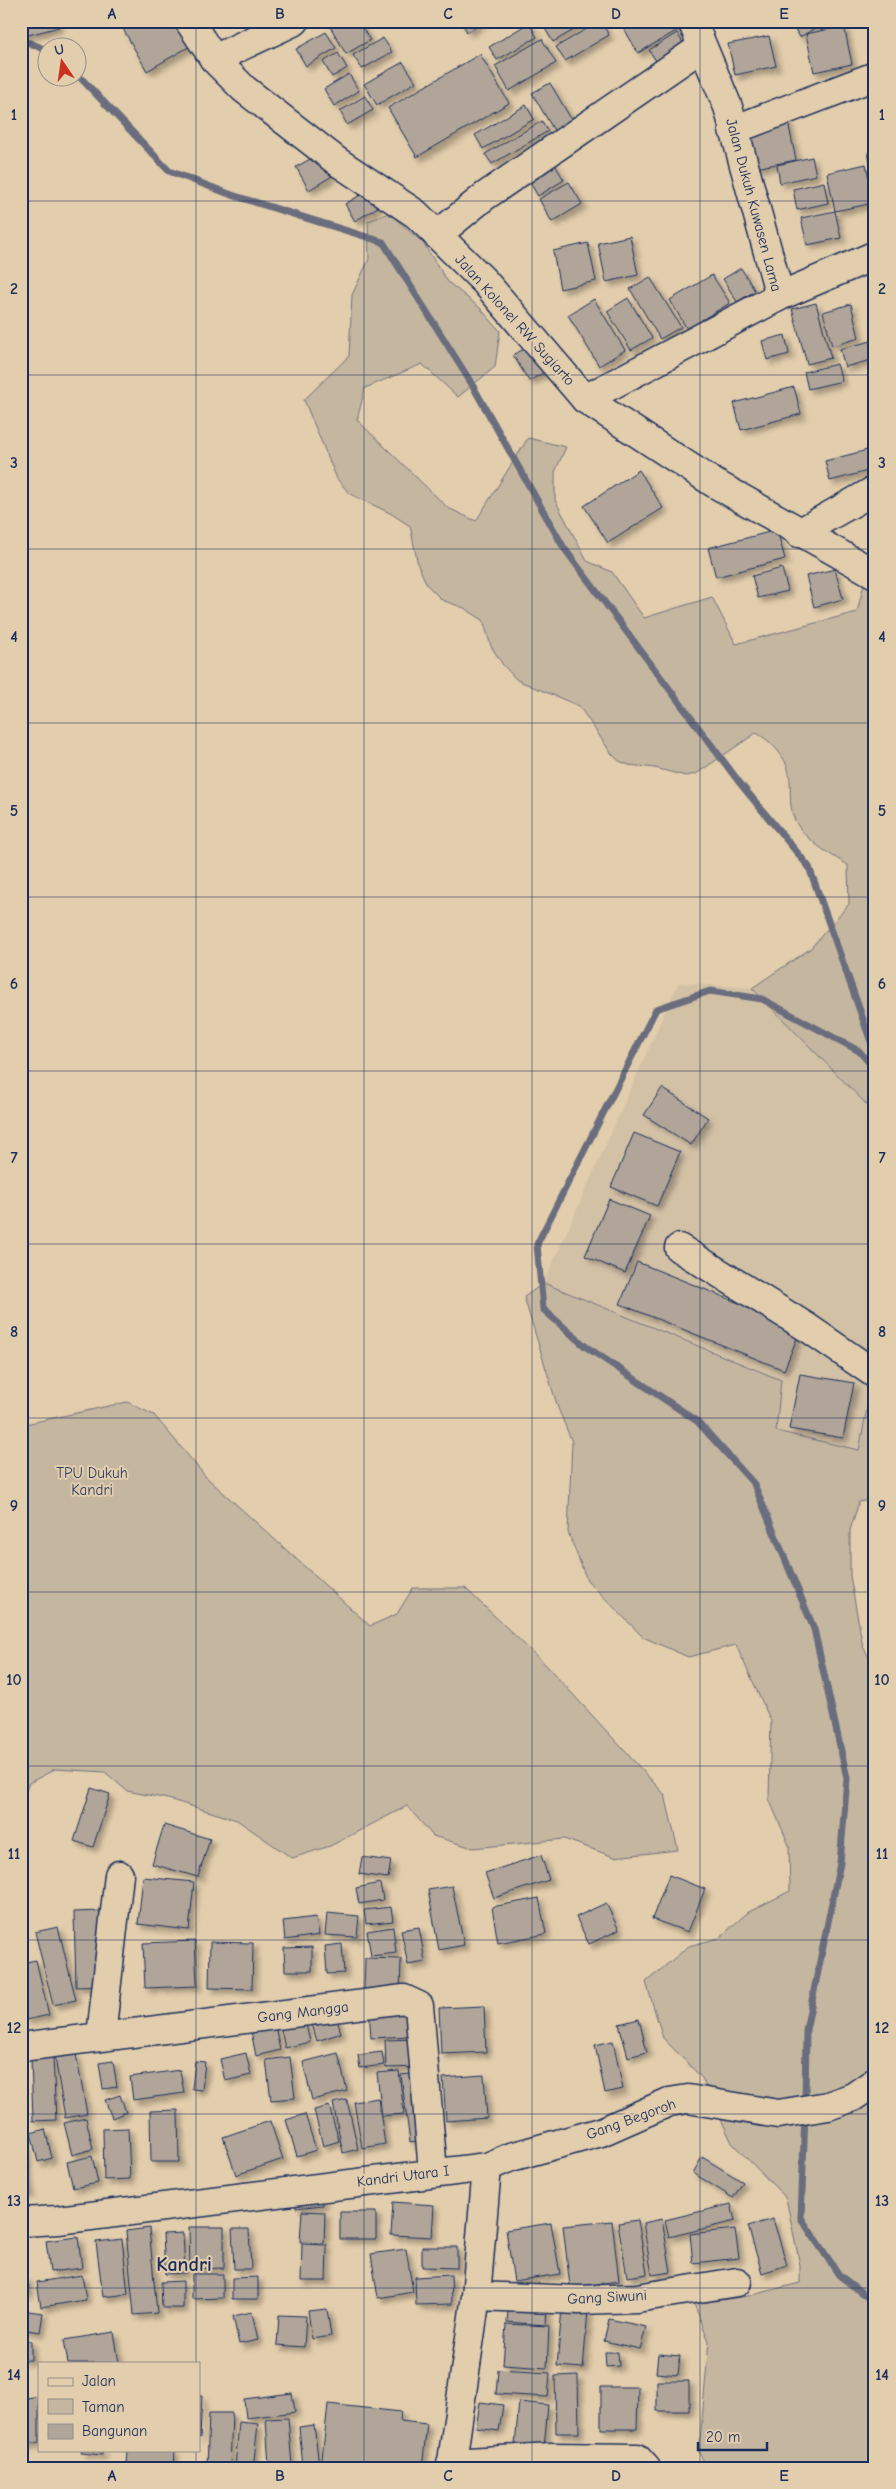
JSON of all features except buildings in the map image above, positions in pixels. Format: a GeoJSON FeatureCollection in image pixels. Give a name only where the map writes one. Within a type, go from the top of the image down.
{"type":"FeatureCollection","features":[{"type":"Feature","properties":{"kind":"street","name":"Jalan Kolonel RW Sugiarto"},"geometry":{"type":"LineString","coordinates":[[189,21],[214,59],[244,88],[338,162],[416,214],[484,282],[585,399],[714,483],[875,574]]}},
{"type":"Feature","properties":{"kind":"street"},"geometry":{"type":"LineString","coordinates":[[214,59],[295,21]]}},
{"type":"Feature","properties":{"kind":"street","name":"Jalan Dukuh Kuwasen Lama"},"geometry":{"type":"LineString","coordinates":[[585,399],[747,316],[780,296],[728,107],[692,21]]}},
{"type":"Feature","properties":{"kind":"street"},"geometry":{"type":"LineString","coordinates":[[437,235],[485,196],[702,47]]}},
{"type":"Feature","properties":{"kind":"street"},"geometry":{"type":"LineString","coordinates":[[733,130],[875,76]]}},
{"type":"Feature","properties":{"kind":"street"},"geometry":{"type":"LineString","coordinates":[[780,296],[871,257]]}},
{"type":"Feature","properties":{"kind":"street"},"geometry":{"type":"LineString","coordinates":[[800,533],[875,490]]}},
{"type":"Feature","properties":{"kind":"street"},"geometry":{"type":"LineString","coordinates":[[679,1248],[808,1328],[875,1374]]}},
{"type":"Feature","properties":{"kind":"street"},"geometry":{"type":"LineString","coordinates":[[101,2036],[119,1875]]}},
{"type":"Feature","properties":{"kind":"street","name":"Gang Mangga"},"geometry":{"type":"LineString","coordinates":[[21,2048],[101,2036],[404,1999],[419,2006],[433,2172]]}},
{"type":"Feature","properties":{"kind":"street","name":"Gang Begoroh"},"geometry":{"type":"LineString","coordinates":[[487,2166],[511,2157],[601,2132],[669,2102],[688,2099],[778,2114],[828,2106],[853,2097],[875,2082]]}},
{"type":"Feature","properties":{"kind":"street"},"geometry":{"type":"LineString","coordinates":[[487,2166],[476,2296],[451,2466],[551,2457],[637,2458],[646,2468]]}},
{"type":"Feature","properties":{"kind":"street","name":"Kandri Utara I"},"geometry":{"type":"LineString","coordinates":[[21,2222],[58,2220],[487,2166]]}},
{"type":"Feature","properties":{"kind":"street","name":"Gang Siwuni"},"geometry":{"type":"LineString","coordinates":[[476,2296],[580,2300],[637,2298],[737,2282]]}},
{"type":"Feature","properties":{"kind":"shaded area"},"geometry":{"type":"Polygon","coordinates":[[[678,983],[752,988],[875,1113],[875,1384],[872,1383],[859,1450],[776,1431],[781,1380],[544,1283],[678,983]]]}},
{"type":"Feature","properties":{"kind":"green space"},"geometry":{"type":"Polygon","coordinates":[[[389,213],[423,243],[448,282],[480,308],[500,331],[495,367],[458,397],[422,364],[365,388],[357,420],[448,508],[476,521],[528,438],[566,447],[555,472],[555,500],[587,561],[612,572],[644,618],[712,597],[736,644],[857,612],[864,584],[875,581],[875,1113],[752,988],[810,949],[849,904],[848,865],[818,846],[798,826],[791,806],[790,779],[787,767],[777,749],[756,733],[696,774],[686,776],[655,768],[629,765],[619,761],[611,753],[579,706],[517,680],[503,665],[491,646],[483,620],[464,608],[442,600],[427,585],[418,565],[410,526],[390,513],[350,494],[337,479],[304,400],[349,356],[352,295],[369,259],[368,221],[389,213]]]}},
{"type":"Feature","properties":{"kind":"green space"},"geometry":{"type":"Polygon","coordinates":[[[544,1283],[781,1380],[776,1431],[859,1450],[872,1382],[875,1384],[875,1499],[859,1502],[850,1530],[850,1576],[863,1647],[875,1667],[875,2468],[708,2468],[699,2453],[709,2341],[694,2304],[748,2296],[800,2283],[800,2265],[786,2198],[732,2143],[702,2078],[663,2038],[646,1982],[689,1946],[719,1938],[747,1913],[790,1891],[789,1845],[769,1799],[771,1721],[736,1645],[688,1657],[643,1637],[587,1580],[568,1532],[572,1442],[558,1408],[524,1297],[544,1283]]]}},
{"type":"Feature","properties":{"kind":"green space","name":"TPU Dukuh Kandri"},"geometry":{"type":"Polygon","coordinates":[[[127,1402],[154,1415],[206,1477],[370,1626],[397,1614],[413,1588],[465,1588],[546,1665],[665,1795],[678,1850],[614,1857],[564,1839],[473,1848],[433,1836],[407,1806],[330,1846],[292,1858],[237,1820],[168,1799],[127,1791],[105,1772],[55,1769],[29,1783],[21,1803],[21,1425],[127,1402]]]}},
{"type":"Feature","properties":{"kind":"waterway"},"geometry":{"type":"LineString","coordinates":[[21,42],[38,47]]}},
{"type":"Feature","properties":{"kind":"waterway"},"geometry":{"type":"LineString","coordinates":[[88,86],[169,171],[232,195],[383,242],[470,381],[564,548],[739,782],[809,867],[875,1053]]}},
{"type":"Feature","properties":{"kind":"waterway"},"geometry":{"type":"LineString","coordinates":[[805,2104],[806,2030],[840,1863],[847,1778],[814,1629],[754,1484],[697,1421],[585,1346],[543,1309],[537,1244],[656,1009],[710,991],[762,999],[859,1051],[875,1069]]}},
{"type":"Feature","properties":{"kind":"waterway"},"geometry":{"type":"LineString","coordinates":[[805,2115],[801,2218],[839,2275],[875,2303]]}},
{"type":"Feature","properties":{"kind":"district","name":"Kandri"},"geometry":{"type":"Point","coordinates":[184,2264]}}]}
